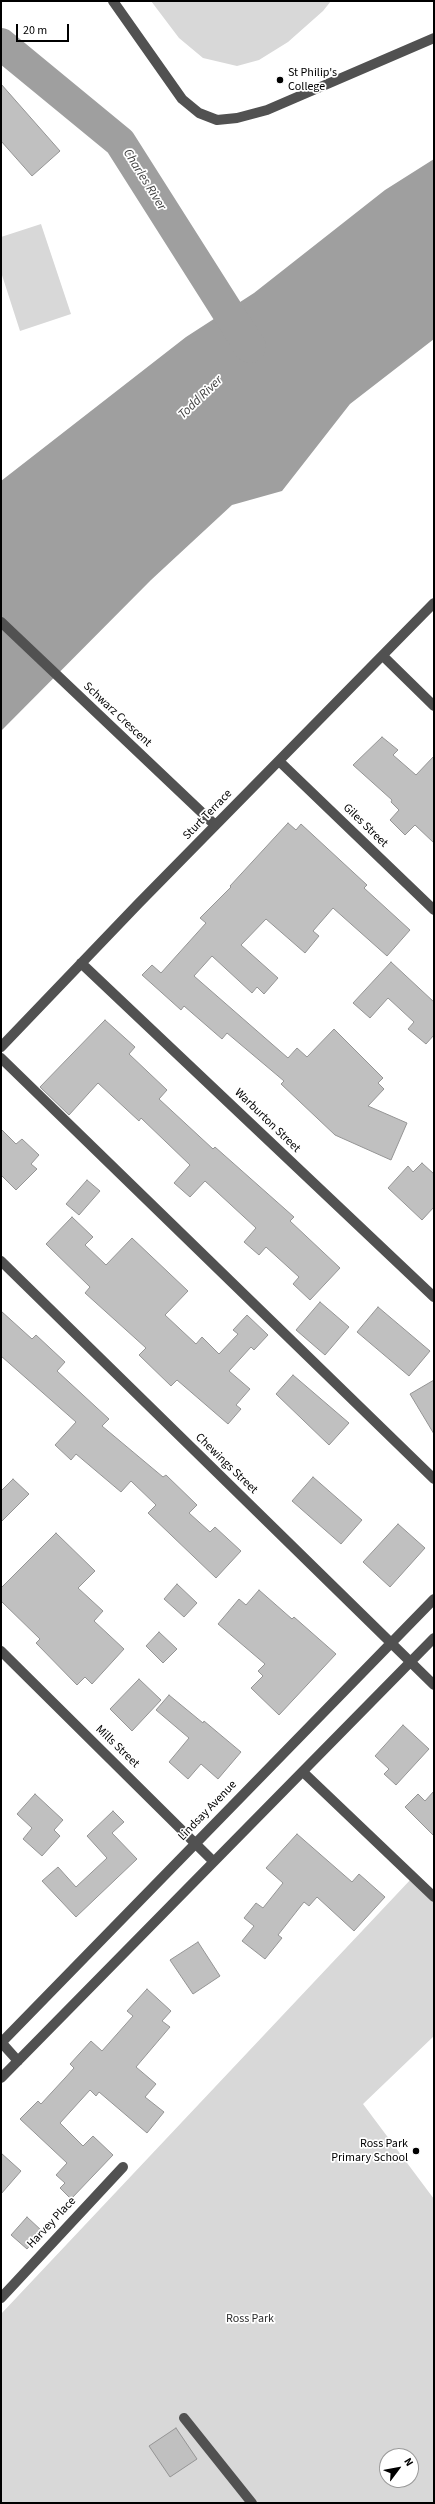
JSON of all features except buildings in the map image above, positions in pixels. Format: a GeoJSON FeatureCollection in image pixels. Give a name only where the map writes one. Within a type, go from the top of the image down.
{"type":"FeatureCollection","features":[{"type":"Feature","properties":{"kind":"street"},"geometry":{"type":"LineString","coordinates":[[112,1],[182,98],[199,113],[217,120],[237,118],[267,110],[434,38]]}},
{"type":"Feature","properties":{"kind":"street","name":"Sturt Terrace"},"geometry":{"type":"LineString","coordinates":[[1,1047],[215,825],[434,603]]}},
{"type":"Feature","properties":{"kind":"street","name":"Schwarz Crescent"},"geometry":{"type":"LineString","coordinates":[[1,622],[215,825]]}},
{"type":"Feature","properties":{"kind":"street"},"geometry":{"type":"LineString","coordinates":[[383,656],[434,706]]}},
{"type":"Feature","properties":{"kind":"street","name":"Giles Street"},"geometry":{"type":"LineString","coordinates":[[279,761],[434,910]]}},
{"type":"Feature","properties":{"kind":"street","name":"Warburton Street"},"geometry":{"type":"LineString","coordinates":[[82,963],[434,1297]]}},
{"type":"Feature","properties":{"kind":"street"},"geometry":{"type":"LineString","coordinates":[[1,1058],[434,1479]]}},
{"type":"Feature","properties":{"kind":"street","name":"Chewings Street"},"geometry":{"type":"LineString","coordinates":[[1,1261],[434,1685]]}},
{"type":"Feature","properties":{"kind":"street","name":"Lindsay Avenue"},"geometry":{"type":"LineString","coordinates":[[1,2042],[434,1599]]}},
{"type":"Feature","properties":{"kind":"street"},"geometry":{"type":"LineString","coordinates":[[1,2078],[434,1638]]}},
{"type":"Feature","properties":{"kind":"street","name":"Mills Street"},"geometry":{"type":"LineString","coordinates":[[1,1651],[213,1861]]}},
{"type":"Feature","properties":{"kind":"street"},"geometry":{"type":"LineString","coordinates":[[303,1772],[434,1898]]}},
{"type":"Feature","properties":{"kind":"street"},"geometry":{"type":"LineString","coordinates":[[1,2042],[18,2061]]}},
{"type":"Feature","properties":{"kind":"street","name":"Harvey Place"},"geometry":{"type":"LineString","coordinates":[[1,2298],[123,2167]]}},
{"type":"Feature","properties":{"kind":"street"},"geometry":{"type":"LineString","coordinates":[[184,2418],[252,2503]]}},
{"type":"Feature","properties":{"kind":"green space"},"geometry":{"type":"Polygon","coordinates":[[[151,1],[331,1],[323,11],[288,42],[259,60],[237,66],[203,58],[179,38],[151,1]]]}},
{"type":"Feature","properties":{"kind":"green space"},"geometry":{"type":"Polygon","coordinates":[[[41,224],[71,314],[20,331],[1,272],[1,237],[41,224]]]}},
{"type":"Feature","properties":{"kind":"green space","name":"Ross Park"},"geometry":{"type":"Polygon","coordinates":[[[412,1878],[434,1899],[434,2036],[363,2104],[434,2199],[434,2503],[1,2503],[1,2314],[412,1878]]]}},
{"type":"Feature","properties":{"kind":"water","name":"Todd River"},"geometry":{"type":"Polygon","coordinates":[[[434,159],[434,339],[350,404],[282,491],[232,505],[151,580],[1,731],[1,481],[186,337],[254,293],[385,190],[434,159]]]}},
{"type":"Feature","properties":{"kind":"waterway","name":"Charles River"},"geometry":{"type":"LineString","coordinates":[[1,44],[120,142],[250,347]]}},
{"type":"Feature","properties":{"kind":"place","name":"St Philip's College"},"geometry":{"type":"Point","coordinates":[280,80]}},
{"type":"Feature","properties":{"kind":"place","name":"Ross Park Primary School"},"geometry":{"type":"Point","coordinates":[416,2151]}}]}
